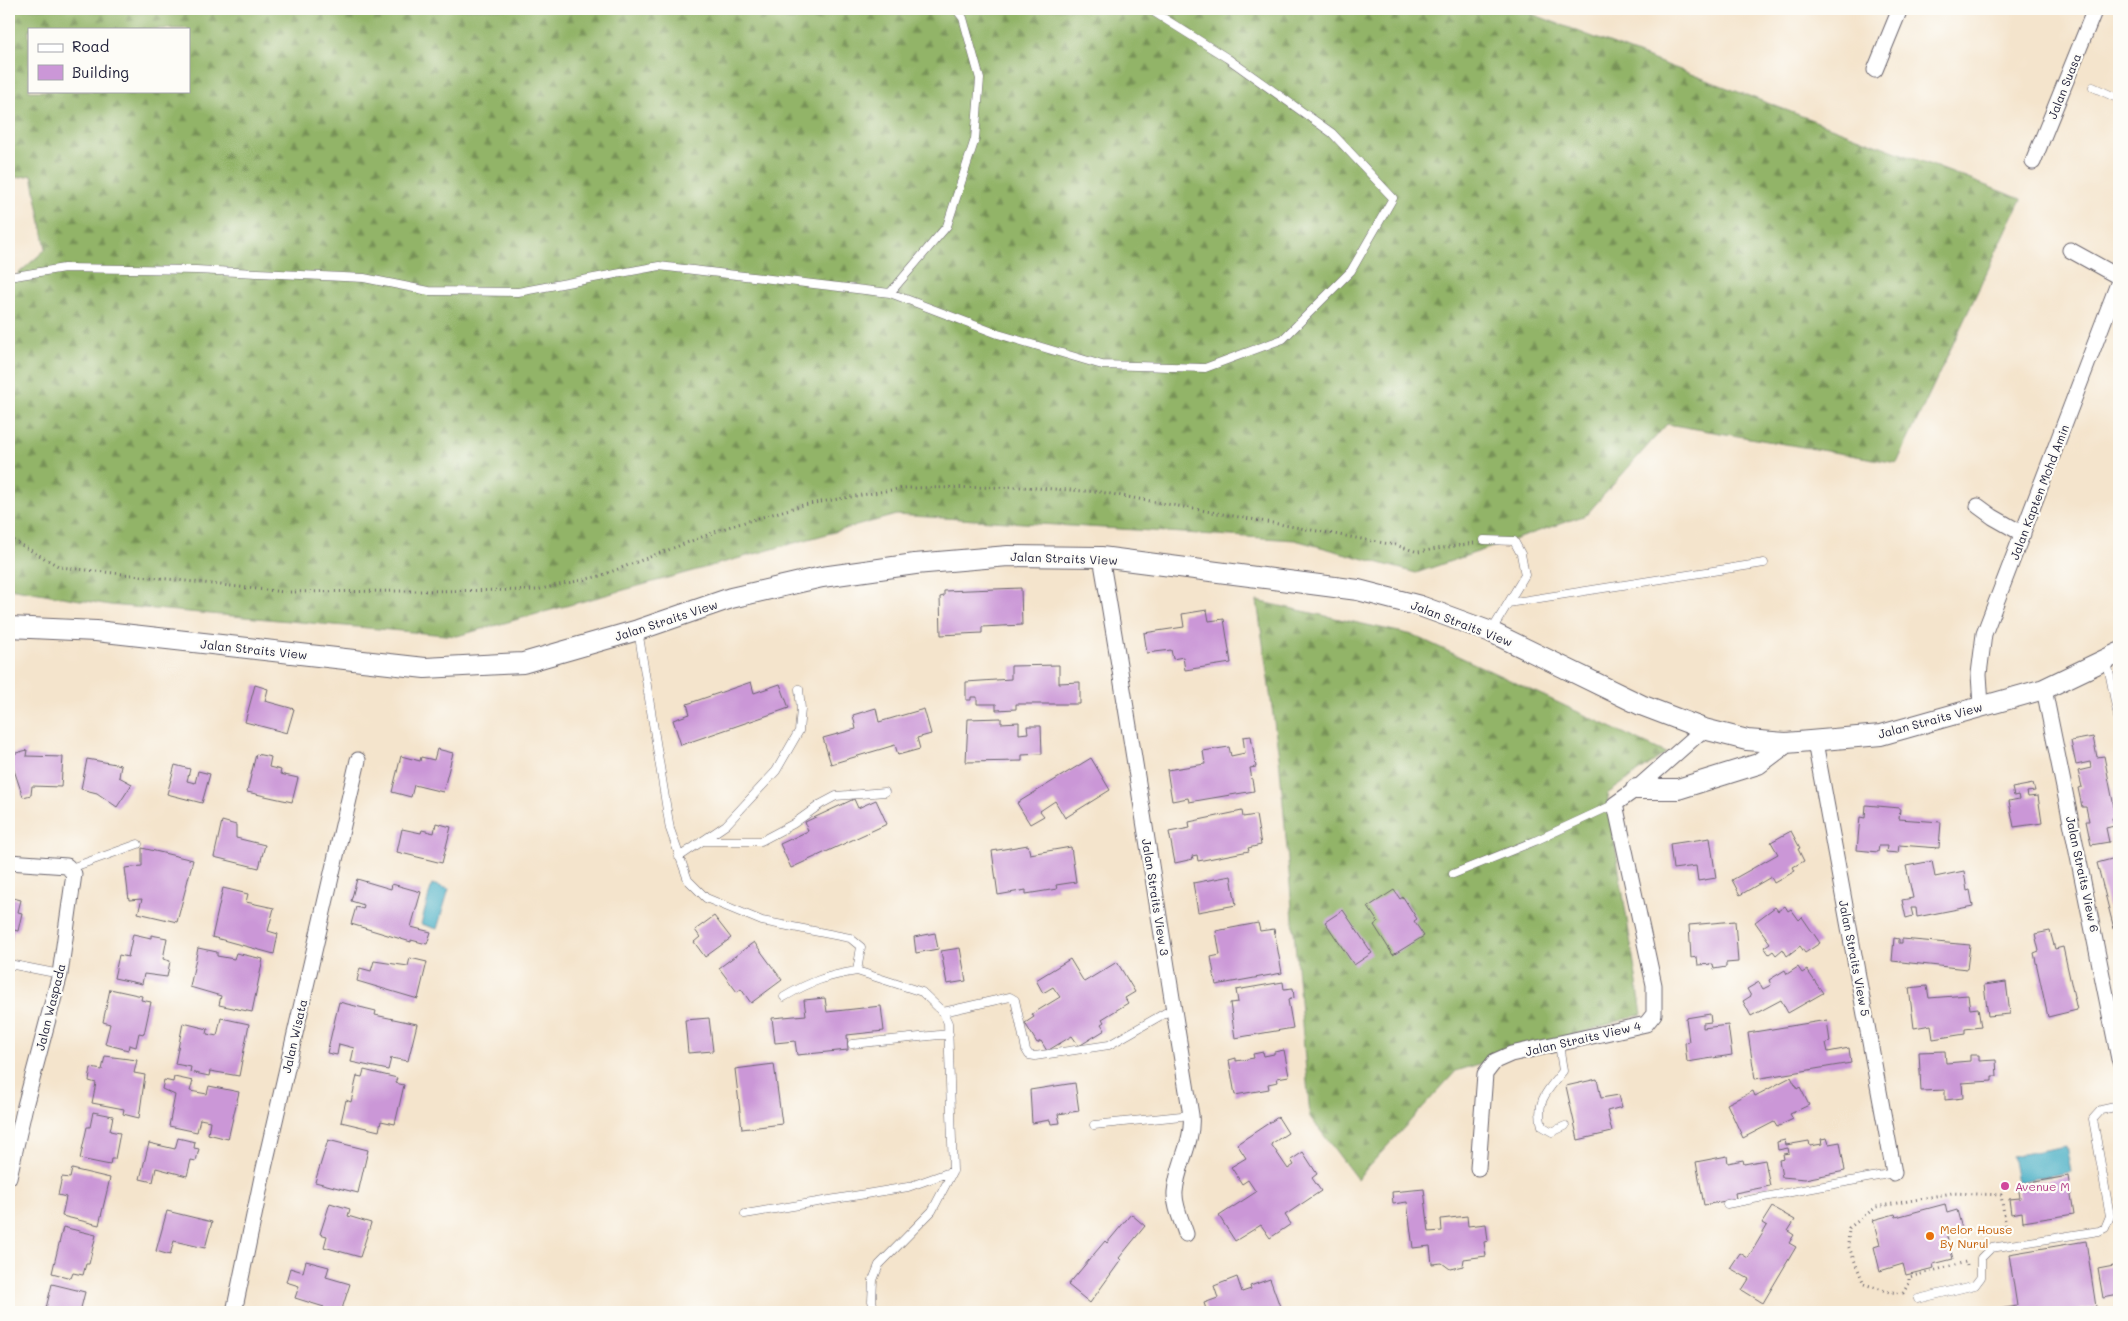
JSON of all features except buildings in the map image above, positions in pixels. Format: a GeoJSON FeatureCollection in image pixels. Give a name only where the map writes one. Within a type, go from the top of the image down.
{"type":"FeatureCollection","features":[{"type":"Feature","properties":{"kind":"street"},"geometry":{"type":"LineString","coordinates":[[1875,70],[1900,9]]}},
{"type":"Feature","properties":{"kind":"street","name":"Jalan Suasa"},"geometry":{"type":"LineString","coordinates":[[2033,162],[2095,9]]}},
{"type":"Feature","properties":{"kind":"street"},"geometry":{"type":"LineString","coordinates":[[2070,250],[2119,277]]}},
{"type":"Feature","properties":{"kind":"street","name":"Jalan Kapten Mohd Amin"},"geometry":{"type":"LineString","coordinates":[[1981,706],[1979,674],[1984,634],[2119,281]]}},
{"type":"Feature","properties":{"kind":"street"},"geometry":{"type":"LineString","coordinates":[[1978,506],[2023,534]]}},
{"type":"Feature","properties":{"kind":"street","name":"Jalan Straits View"},"geometry":{"type":"LineString","coordinates":[[9,627],[96,631],[425,668],[523,663],[638,630],[731,598],[822,577],[915,564],[1008,556],[1101,557],[1358,590],[1420,606],[1491,632],[1641,705],[1704,729],[1747,740],[1786,743],[1880,735],[2044,689],[2113,656]]}},
{"type":"Feature","properties":{"kind":"street","name":"Jalan Straits View 3"},"geometry":{"type":"LineString","coordinates":[[1101,557],[1136,761],[1193,1128],[1177,1174],[1175,1194],[1186,1234]]}},
{"type":"Feature","properties":{"kind":"street","name":"Jalan Straits View 6"},"geometry":{"type":"LineString","coordinates":[[2044,689],[2119,1059]]}},
{"type":"Feature","properties":{"kind":"street"},"geometry":{"type":"LineString","coordinates":[[1615,804],[1636,789],[1704,729]]}},
{"type":"Feature","properties":{"kind":"street","name":"Jalan Straits View 5"},"geometry":{"type":"LineString","coordinates":[[1815,742],[1894,1173]]}},
{"type":"Feature","properties":{"kind":"street"},"geometry":{"type":"LineString","coordinates":[[1636,789],[1678,789],[1758,764],[1786,743]]}},
{"type":"Feature","properties":{"kind":"street","name":"Jalan Wisata"},"geometry":{"type":"LineString","coordinates":[[234,1312],[262,1177],[358,760]]}},
{"type":"Feature","properties":{"kind":"street","name":"Jalan Straits View 4"},"geometry":{"type":"LineString","coordinates":[[1478,1168],[1485,1074],[1495,1061],[1511,1054],[1646,1024],[1654,1014],[1654,991],[1650,961],[1615,804]]}},
{"type":"Feature","properties":{"kind":"street"},"geometry":{"type":"LineString","coordinates":[[9,862],[71,868]]}},
{"type":"Feature","properties":{"kind":"street","name":"Jalan Waspada"},"geometry":{"type":"LineString","coordinates":[[9,1177],[27,1097],[60,974],[74,881],[71,868]]}},
{"type":"Feature","properties":{"kind":"lane"},"geometry":{"type":"LineString","coordinates":[[890,293],[947,226],[975,139],[980,79],[963,18],[956,9]]}},
{"type":"Feature","properties":{"kind":"lane"},"geometry":{"type":"LineString","coordinates":[[9,277],[64,268],[196,270],[364,278],[429,291],[518,292],[659,266],[890,293],[998,334],[1102,365],[1205,368],[1283,339],[1351,271],[1393,198],[1332,133],[1227,58],[1149,9]]}},
{"type":"Feature","properties":{"kind":"lane"},"geometry":{"type":"LineString","coordinates":[[2093,87],[2119,99]]}},
{"type":"Feature","properties":{"kind":"lane"},"geometry":{"type":"LineString","coordinates":[[1484,540],[1514,541],[1521,554],[1526,575],[1491,632]]}},
{"type":"Feature","properties":{"kind":"lane"},"geometry":{"type":"LineString","coordinates":[[1508,603],[1764,563]]}},
{"type":"Feature","properties":{"kind":"lane"},"geometry":{"type":"LineString","coordinates":[[638,630],[670,829],[688,880],[706,898],[721,906],[762,921],[850,938],[860,946],[858,972]]}},
{"type":"Feature","properties":{"kind":"lane"},"geometry":{"type":"LineString","coordinates":[[2113,656],[2119,722]]}},
{"type":"Feature","properties":{"kind":"lane"},"geometry":{"type":"LineString","coordinates":[[679,857],[726,825],[776,771],[789,751],[798,731],[801,708],[799,689]]}},
{"type":"Feature","properties":{"kind":"lane"},"geometry":{"type":"LineString","coordinates":[[702,841],[761,841],[836,796],[885,792]]}},
{"type":"Feature","properties":{"kind":"lane"},"geometry":{"type":"LineString","coordinates":[[1453,874],[1535,841],[1615,804]]}},
{"type":"Feature","properties":{"kind":"lane"},"geometry":{"type":"LineString","coordinates":[[71,868],[138,844]]}},
{"type":"Feature","properties":{"kind":"lane"},"geometry":{"type":"LineString","coordinates":[[9,964],[60,974]]}},
{"type":"Feature","properties":{"kind":"lane"},"geometry":{"type":"LineString","coordinates":[[784,997],[813,980],[834,974],[858,972],[922,992],[944,1012],[949,1034],[953,1171],[932,1211],[879,1265],[873,1280],[872,1301],[876,1312]]}},
{"type":"Feature","properties":{"kind":"lane"},"geometry":{"type":"LineString","coordinates":[[944,1012],[1010,997],[1016,1000],[1026,1050],[1035,1056],[1109,1045],[1174,1008]]}},
{"type":"Feature","properties":{"kind":"lane"},"geometry":{"type":"LineString","coordinates":[[852,1044],[949,1034]]}},
{"type":"Feature","properties":{"kind":"lane"},"geometry":{"type":"LineString","coordinates":[[1560,1044],[1563,1071],[1541,1101],[1539,1114],[1542,1126],[1552,1132],[1565,1126]]}},
{"type":"Feature","properties":{"kind":"lane"},"geometry":{"type":"LineString","coordinates":[[1918,1299],[1971,1287],[1981,1277],[1983,1253],[1991,1248],[2099,1231],[2106,1228],[2110,1216],[2093,1119],[2101,1110],[2119,1106]]}},
{"type":"Feature","properties":{"kind":"lane"},"geometry":{"type":"LineString","coordinates":[[1094,1125],[1191,1115]]}},
{"type":"Feature","properties":{"kind":"lane"},"geometry":{"type":"LineString","coordinates":[[746,1214],[908,1187],[953,1171]]}},
{"type":"Feature","properties":{"kind":"lane"},"geometry":{"type":"LineString","coordinates":[[1727,1204],[1894,1173]]}},
{"type":"Feature","properties":{"kind":"path"},"geometry":{"type":"LineString","coordinates":[[9,538],[60,566],[284,592],[536,590],[600,576],[728,527],[803,504],[904,488],[1022,487],[1100,492],[1395,544],[1418,552],[1458,547],[1484,540]]}},
{"type":"Feature","properties":{"kind":"path"},"geometry":{"type":"LineString","coordinates":[[1971,1287],[1966,1262],[1908,1277],[1910,1283],[1903,1293],[1889,1292],[1864,1284],[1848,1245],[1849,1228],[1876,1207],[1952,1193],[2001,1195],[2009,1245]]}},
{"type":"Feature","properties":{"kind":"green space"},"geometry":{"type":"Polygon","coordinates":[[[9,9],[1519,9],[2021,199],[1897,463],[1667,424],[1586,515],[1416,573],[1295,540],[896,515],[457,636],[110,605],[9,588],[9,282],[46,249],[32,175],[9,179],[9,9]]]}},
{"type":"Feature","properties":{"kind":"green space"},"geometry":{"type":"Polygon","coordinates":[[[1257,601],[1413,635],[1666,753],[1607,794],[1642,1014],[1456,1071],[1357,1179],[1310,1117],[1279,757],[1257,601]]]}},
{"type":"Feature","properties":{"kind":"water"},"geometry":{"type":"Polygon","coordinates":[[[432,884],[449,889],[437,929],[421,924],[432,884]]]}},
{"type":"Feature","properties":{"kind":"water"},"geometry":{"type":"Polygon","coordinates":[[[2066,1146],[2071,1172],[2017,1182],[2012,1156],[2066,1146]]]}},
{"type":"Feature","properties":{"kind":"place","name":"Avenue M"},"geometry":{"type":"Point","coordinates":[2005,1186]}},
{"type":"Feature","properties":{"kind":"place","name":"Melor House By Nurul"},"geometry":{"type":"Point","coordinates":[1930,1236]}}]}
